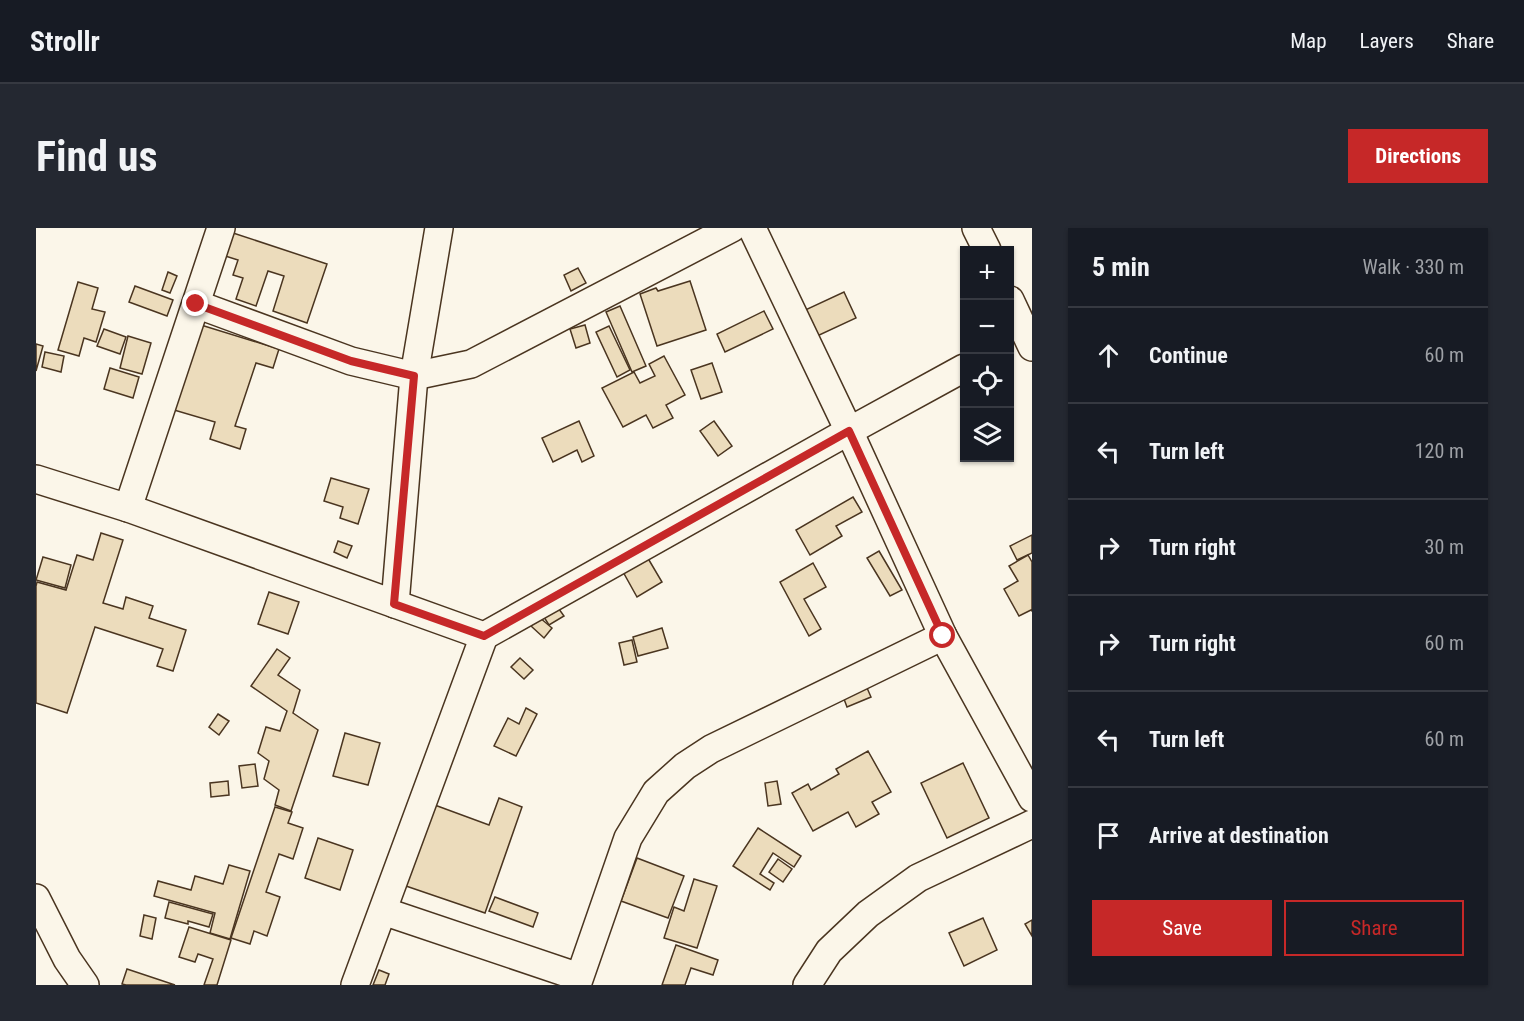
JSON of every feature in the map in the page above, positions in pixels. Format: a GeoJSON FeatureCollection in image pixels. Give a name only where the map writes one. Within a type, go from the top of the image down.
{"type":"FeatureCollection","features":[{"type":"Feature","properties":{"kind":"street"},"geometry":{"type":"LineString","coordinates":[[128,508],[221,228]]}},
{"type":"Feature","properties":{"kind":"street"},"geometry":{"type":"LineString","coordinates":[[394,604],[414,376],[439,228]]}},
{"type":"Feature","properties":{"kind":"street"},"geometry":{"type":"LineString","coordinates":[[196,304],[351,361],[414,376],[471,364],[732,228]]}},
{"type":"Feature","properties":{"kind":"street"},"geometry":{"type":"LineString","coordinates":[[752,228],[943,636],[1032,798]]}},
{"type":"Feature","properties":{"kind":"street"},"geometry":{"type":"LineString","coordinates":[[976,228],[985,246]]}},
{"type":"Feature","properties":{"kind":"street"},"geometry":{"type":"LineString","coordinates":[[1014,310],[1025,339]]}},
{"type":"Feature","properties":{"kind":"street"},"geometry":{"type":"LineString","coordinates":[[356,985],[484,636],[960,370]]}},
{"type":"Feature","properties":{"kind":"street"},"geometry":{"type":"LineString","coordinates":[[36,479],[128,508],[484,636]]}},
{"type":"Feature","properties":{"kind":"street"},"geometry":{"type":"LineString","coordinates":[[383,911],[578,981],[628,838],[656,792],[685,766],[711,749],[943,636]]}},
{"type":"Feature","properties":{"kind":"street"},"geometry":{"type":"LineString","coordinates":[[807,985],[828,951],[868,914],[918,878],[1032,824]]}},
{"type":"Feature","properties":{"kind":"street"},"geometry":{"type":"LineString","coordinates":[[36,898],[67,959],[85,985]]}},
{"type":"Feature","properties":{"kind":"building"},"geometry":{"type":"Polygon","coordinates":[[[227,231],[327,264],[307,323],[273,311],[284,276],[268,271],[256,306],[236,299],[243,278],[233,275],[238,260],[219,254],[227,231]]]}},
{"type":"Feature","properties":{"kind":"building"},"geometry":{"type":"Polygon","coordinates":[[[578,268],[586,283],[571,291],[564,275],[578,268]]]}},
{"type":"Feature","properties":{"kind":"building"},"geometry":{"type":"Polygon","coordinates":[[[168,272],[177,276],[170,293],[162,290],[168,272]]]}},
{"type":"Feature","properties":{"kind":"building"},"geometry":{"type":"Polygon","coordinates":[[[690,281],[706,330],[657,346],[640,294],[690,281]]]}},
{"type":"Feature","properties":{"kind":"building"},"geometry":{"type":"Polygon","coordinates":[[[78,282],[98,288],[92,309],[105,312],[96,342],[84,338],[79,356],[58,350],[78,282]]]}},
{"type":"Feature","properties":{"kind":"building"},"geometry":{"type":"Polygon","coordinates":[[[135,286],[173,300],[167,316],[129,302],[135,286]]]}},
{"type":"Feature","properties":{"kind":"building"},"geometry":{"type":"Polygon","coordinates":[[[844,292],[856,318],[815,337],[803,311],[844,292]]]}},
{"type":"Feature","properties":{"kind":"building"},"geometry":{"type":"Polygon","coordinates":[[[620,306],[646,366],[632,372],[606,312],[620,306]]]}},
{"type":"Feature","properties":{"kind":"building"},"geometry":{"type":"Polygon","coordinates":[[[764,311],[773,329],[725,352],[717,334],[764,311]]]}},
{"type":"Feature","properties":{"kind":"building"},"geometry":{"type":"Polygon","coordinates":[[[201,325],[279,349],[273,368],[256,363],[235,426],[246,429],[240,449],[210,439],[215,422],[174,410],[201,325]]]}},
{"type":"Feature","properties":{"kind":"building"},"geometry":{"type":"Polygon","coordinates":[[[585,325],[590,343],[576,348],[570,329],[585,325]]]}},
{"type":"Feature","properties":{"kind":"building"},"geometry":{"type":"Polygon","coordinates":[[[609,326],[630,370],[617,377],[596,332],[609,326]]]}},
{"type":"Feature","properties":{"kind":"building"},"geometry":{"type":"Polygon","coordinates":[[[104,329],[126,337],[120,354],[97,346],[104,329]]]}},
{"type":"Feature","properties":{"kind":"building"},"geometry":{"type":"Polygon","coordinates":[[[128,336],[151,343],[142,374],[120,368],[128,336]]]}},
{"type":"Feature","properties":{"kind":"building"},"geometry":{"type":"Polygon","coordinates":[[[36,344],[43,346],[36,371],[36,344]]]}},
{"type":"Feature","properties":{"kind":"building"},"geometry":{"type":"Polygon","coordinates":[[[45,352],[64,356],[61,372],[42,367],[45,352]]]}},
{"type":"Feature","properties":{"kind":"building"},"geometry":{"type":"Polygon","coordinates":[[[664,356],[685,395],[666,405],[673,418],[653,428],[646,415],[623,427],[602,388],[634,372],[640,383],[655,376],[649,364],[664,356]]]}},
{"type":"Feature","properties":{"kind":"building"},"geometry":{"type":"Polygon","coordinates":[[[712,363],[722,392],[701,399],[691,370],[712,363]]]}},
{"type":"Feature","properties":{"kind":"building"},"geometry":{"type":"Polygon","coordinates":[[[110,368],[139,377],[133,398],[104,389],[110,368]]]}},
{"type":"Feature","properties":{"kind":"building"},"geometry":{"type":"Polygon","coordinates":[[[579,421],[594,456],[582,462],[577,450],[553,462],[542,438],[579,421]]]}},
{"type":"Feature","properties":{"kind":"building"},"geometry":{"type":"Polygon","coordinates":[[[714,421],[732,446],[718,456],[700,431],[714,421]]]}},
{"type":"Feature","properties":{"kind":"building"},"geometry":{"type":"Polygon","coordinates":[[[331,478],[369,489],[358,524],[340,518],[343,507],[324,501],[331,478]]]}},
{"type":"Feature","properties":{"kind":"building"},"geometry":{"type":"Polygon","coordinates":[[[853,497],[862,512],[836,526],[842,536],[810,555],[796,530],[853,497]]]}},
{"type":"Feature","properties":{"kind":"building"},"geometry":{"type":"Polygon","coordinates":[[[101,533],[123,540],[103,603],[123,609],[126,597],[153,606],[149,618],[186,630],[173,671],[157,666],[163,649],[95,627],[67,713],[36,703],[36,586],[37,582],[66,590],[77,555],[93,560],[101,533]]]}},
{"type":"Feature","properties":{"kind":"building"},"geometry":{"type":"Polygon","coordinates":[[[1032,535],[1032,553],[1017,560],[1010,546],[1032,535]]]}},
{"type":"Feature","properties":{"kind":"building"},"geometry":{"type":"Polygon","coordinates":[[[338,541],[352,546],[347,558],[334,552],[338,541]]]}},
{"type":"Feature","properties":{"kind":"building"},"geometry":{"type":"Polygon","coordinates":[[[879,551],[902,590],[890,596],[867,558],[879,551]]]}},
{"type":"Feature","properties":{"kind":"building"},"geometry":{"type":"Polygon","coordinates":[[[646,555],[662,582],[637,597],[622,570],[646,555]]]}},
{"type":"Feature","properties":{"kind":"building"},"geometry":{"type":"Polygon","coordinates":[[[1028,555],[1032,562],[1032,611],[1019,616],[1004,589],[1018,581],[1009,566],[1028,555]]]}},
{"type":"Feature","properties":{"kind":"building"},"geometry":{"type":"Polygon","coordinates":[[[43,557],[71,565],[65,588],[36,580],[43,557]]]}},
{"type":"Feature","properties":{"kind":"building"},"geometry":{"type":"Polygon","coordinates":[[[813,563],[826,587],[804,599],[821,629],[809,636],[780,582],[813,563]]]}},
{"type":"Feature","properties":{"kind":"building"},"geometry":{"type":"Polygon","coordinates":[[[269,592],[299,602],[288,634],[258,624],[269,592]]]}},
{"type":"Feature","properties":{"kind":"building"},"geometry":{"type":"Polygon","coordinates":[[[556,605],[564,616],[549,625],[542,614],[556,605]]]}},
{"type":"Feature","properties":{"kind":"building"},"geometry":{"type":"Polygon","coordinates":[[[539,617],[552,628],[544,638],[531,626],[539,617]]]}},
{"type":"Feature","properties":{"kind":"building"},"geometry":{"type":"Polygon","coordinates":[[[662,628],[668,648],[638,656],[633,637],[662,628]]]}},
{"type":"Feature","properties":{"kind":"building"},"geometry":{"type":"Polygon","coordinates":[[[632,640],[637,662],[624,665],[619,643],[632,640]]]}},
{"type":"Feature","properties":{"kind":"building"},"geometry":{"type":"Polygon","coordinates":[[[277,649],[290,658],[278,675],[300,690],[293,713],[318,730],[291,811],[275,805],[279,790],[264,779],[269,761],[258,753],[266,727],[280,731],[287,711],[251,686],[277,649]]]}},
{"type":"Feature","properties":{"kind":"building"},"geometry":{"type":"Polygon","coordinates":[[[520,658],[533,670],[524,679],[511,667],[520,658]]]}},
{"type":"Feature","properties":{"kind":"building"},"geometry":{"type":"Polygon","coordinates":[[[864,681],[871,697],[847,707],[841,691],[864,681]]]}},
{"type":"Feature","properties":{"kind":"building"},"geometry":{"type":"Polygon","coordinates":[[[526,708],[537,714],[516,756],[494,746],[508,718],[519,724],[526,708]]]}},
{"type":"Feature","properties":{"kind":"building"},"geometry":{"type":"Polygon","coordinates":[[[218,714],[229,721],[219,735],[209,727],[218,714]]]}},
{"type":"Feature","properties":{"kind":"building"},"geometry":{"type":"Polygon","coordinates":[[[345,733],[380,743],[368,785],[333,776],[345,733]]]}},
{"type":"Feature","properties":{"kind":"building"},"geometry":{"type":"Polygon","coordinates":[[[868,751],[891,792],[872,802],[879,814],[856,827],[848,812],[813,831],[792,793],[808,784],[811,790],[839,774],[836,769],[868,751]]]}},
{"type":"Feature","properties":{"kind":"building"},"geometry":{"type":"Polygon","coordinates":[[[963,763],[989,818],[947,838],[921,783],[963,763]]]}},
{"type":"Feature","properties":{"kind":"building"},"geometry":{"type":"Polygon","coordinates":[[[255,764],[258,786],[242,788],[239,766],[255,764]]]}},
{"type":"Feature","properties":{"kind":"building"},"geometry":{"type":"Polygon","coordinates":[[[228,781],[229,795],[211,797],[210,783],[228,781]]]}},
{"type":"Feature","properties":{"kind":"building"},"geometry":{"type":"Polygon","coordinates":[[[777,781],[781,804],[768,806],[765,783],[777,781]]]}},
{"type":"Feature","properties":{"kind":"building"},"geometry":{"type":"Polygon","coordinates":[[[499,798],[522,807],[485,913],[403,885],[432,804],[489,825],[499,798]]]}},
{"type":"Feature","properties":{"kind":"building"},"geometry":{"type":"Polygon","coordinates":[[[275,807],[292,812],[288,823],[303,828],[293,859],[279,854],[266,892],[280,897],[267,936],[254,931],[250,944],[231,938],[275,807]]]}},
{"type":"Feature","properties":{"kind":"building"},"geometry":{"type":"Polygon","coordinates":[[[758,828],[801,856],[794,867],[773,853],[760,874],[774,883],[770,890],[733,866],[758,828]]]}},
{"type":"Feature","properties":{"kind":"building"},"geometry":{"type":"Polygon","coordinates":[[[318,838],[353,850],[340,890],[305,878],[318,838]]]}},
{"type":"Feature","properties":{"kind":"building"},"geometry":{"type":"Polygon","coordinates":[[[637,858],[684,876],[668,918],[621,901],[637,858]]]}},
{"type":"Feature","properties":{"kind":"building"},"geometry":{"type":"Polygon","coordinates":[[[778,859],[792,869],[783,882],[769,872],[778,859]]]}},
{"type":"Feature","properties":{"kind":"building"},"geometry":{"type":"Polygon","coordinates":[[[229,865],[250,871],[230,939],[210,933],[215,913],[154,896],[158,881],[191,890],[195,876],[223,884],[229,865]]]}},
{"type":"Feature","properties":{"kind":"building"},"geometry":{"type":"Polygon","coordinates":[[[694,879],[717,886],[697,948],[664,938],[674,907],[684,911],[694,879]]]}},
{"type":"Feature","properties":{"kind":"building"},"geometry":{"type":"Polygon","coordinates":[[[495,897],[538,913],[533,927],[489,911],[495,897]]]}},
{"type":"Feature","properties":{"kind":"building"},"geometry":{"type":"Polygon","coordinates":[[[169,902],[213,914],[209,927],[165,918],[169,902]]]}},
{"type":"Feature","properties":{"kind":"building"},"geometry":{"type":"Polygon","coordinates":[[[144,915],[156,918],[152,939],[140,936],[144,915]]]}},
{"type":"Feature","properties":{"kind":"building"},"geometry":{"type":"Polygon","coordinates":[[[983,918],[997,950],[964,966],[949,933],[983,918]]]}},
{"type":"Feature","properties":{"kind":"building"},"geometry":{"type":"Polygon","coordinates":[[[1032,920],[1032,936],[1025,924],[1032,920]]]}},
{"type":"Feature","properties":{"kind":"building"},"geometry":{"type":"Polygon","coordinates":[[[189,927],[231,940],[217,985],[204,985],[213,959],[198,954],[195,962],[179,957],[189,927]]]}},
{"type":"Feature","properties":{"kind":"building"},"geometry":{"type":"Polygon","coordinates":[[[676,945],[718,960],[713,975],[691,968],[685,985],[662,985],[676,945]]]}},
{"type":"Feature","properties":{"kind":"building"},"geometry":{"type":"Polygon","coordinates":[[[127,969],[175,985],[122,984],[127,969]]]}},
{"type":"Feature","properties":{"kind":"building"},"geometry":{"type":"Polygon","coordinates":[[[379,970],[389,974],[385,985],[373,985],[379,970]]]}},
{"type":"Feature","properties":{"kind":"route"},"geometry":{"type":"LineString","coordinates":[[196,304],[351,361],[414,376],[394,604],[484,636],[849,431],[943,636]]}}]}
